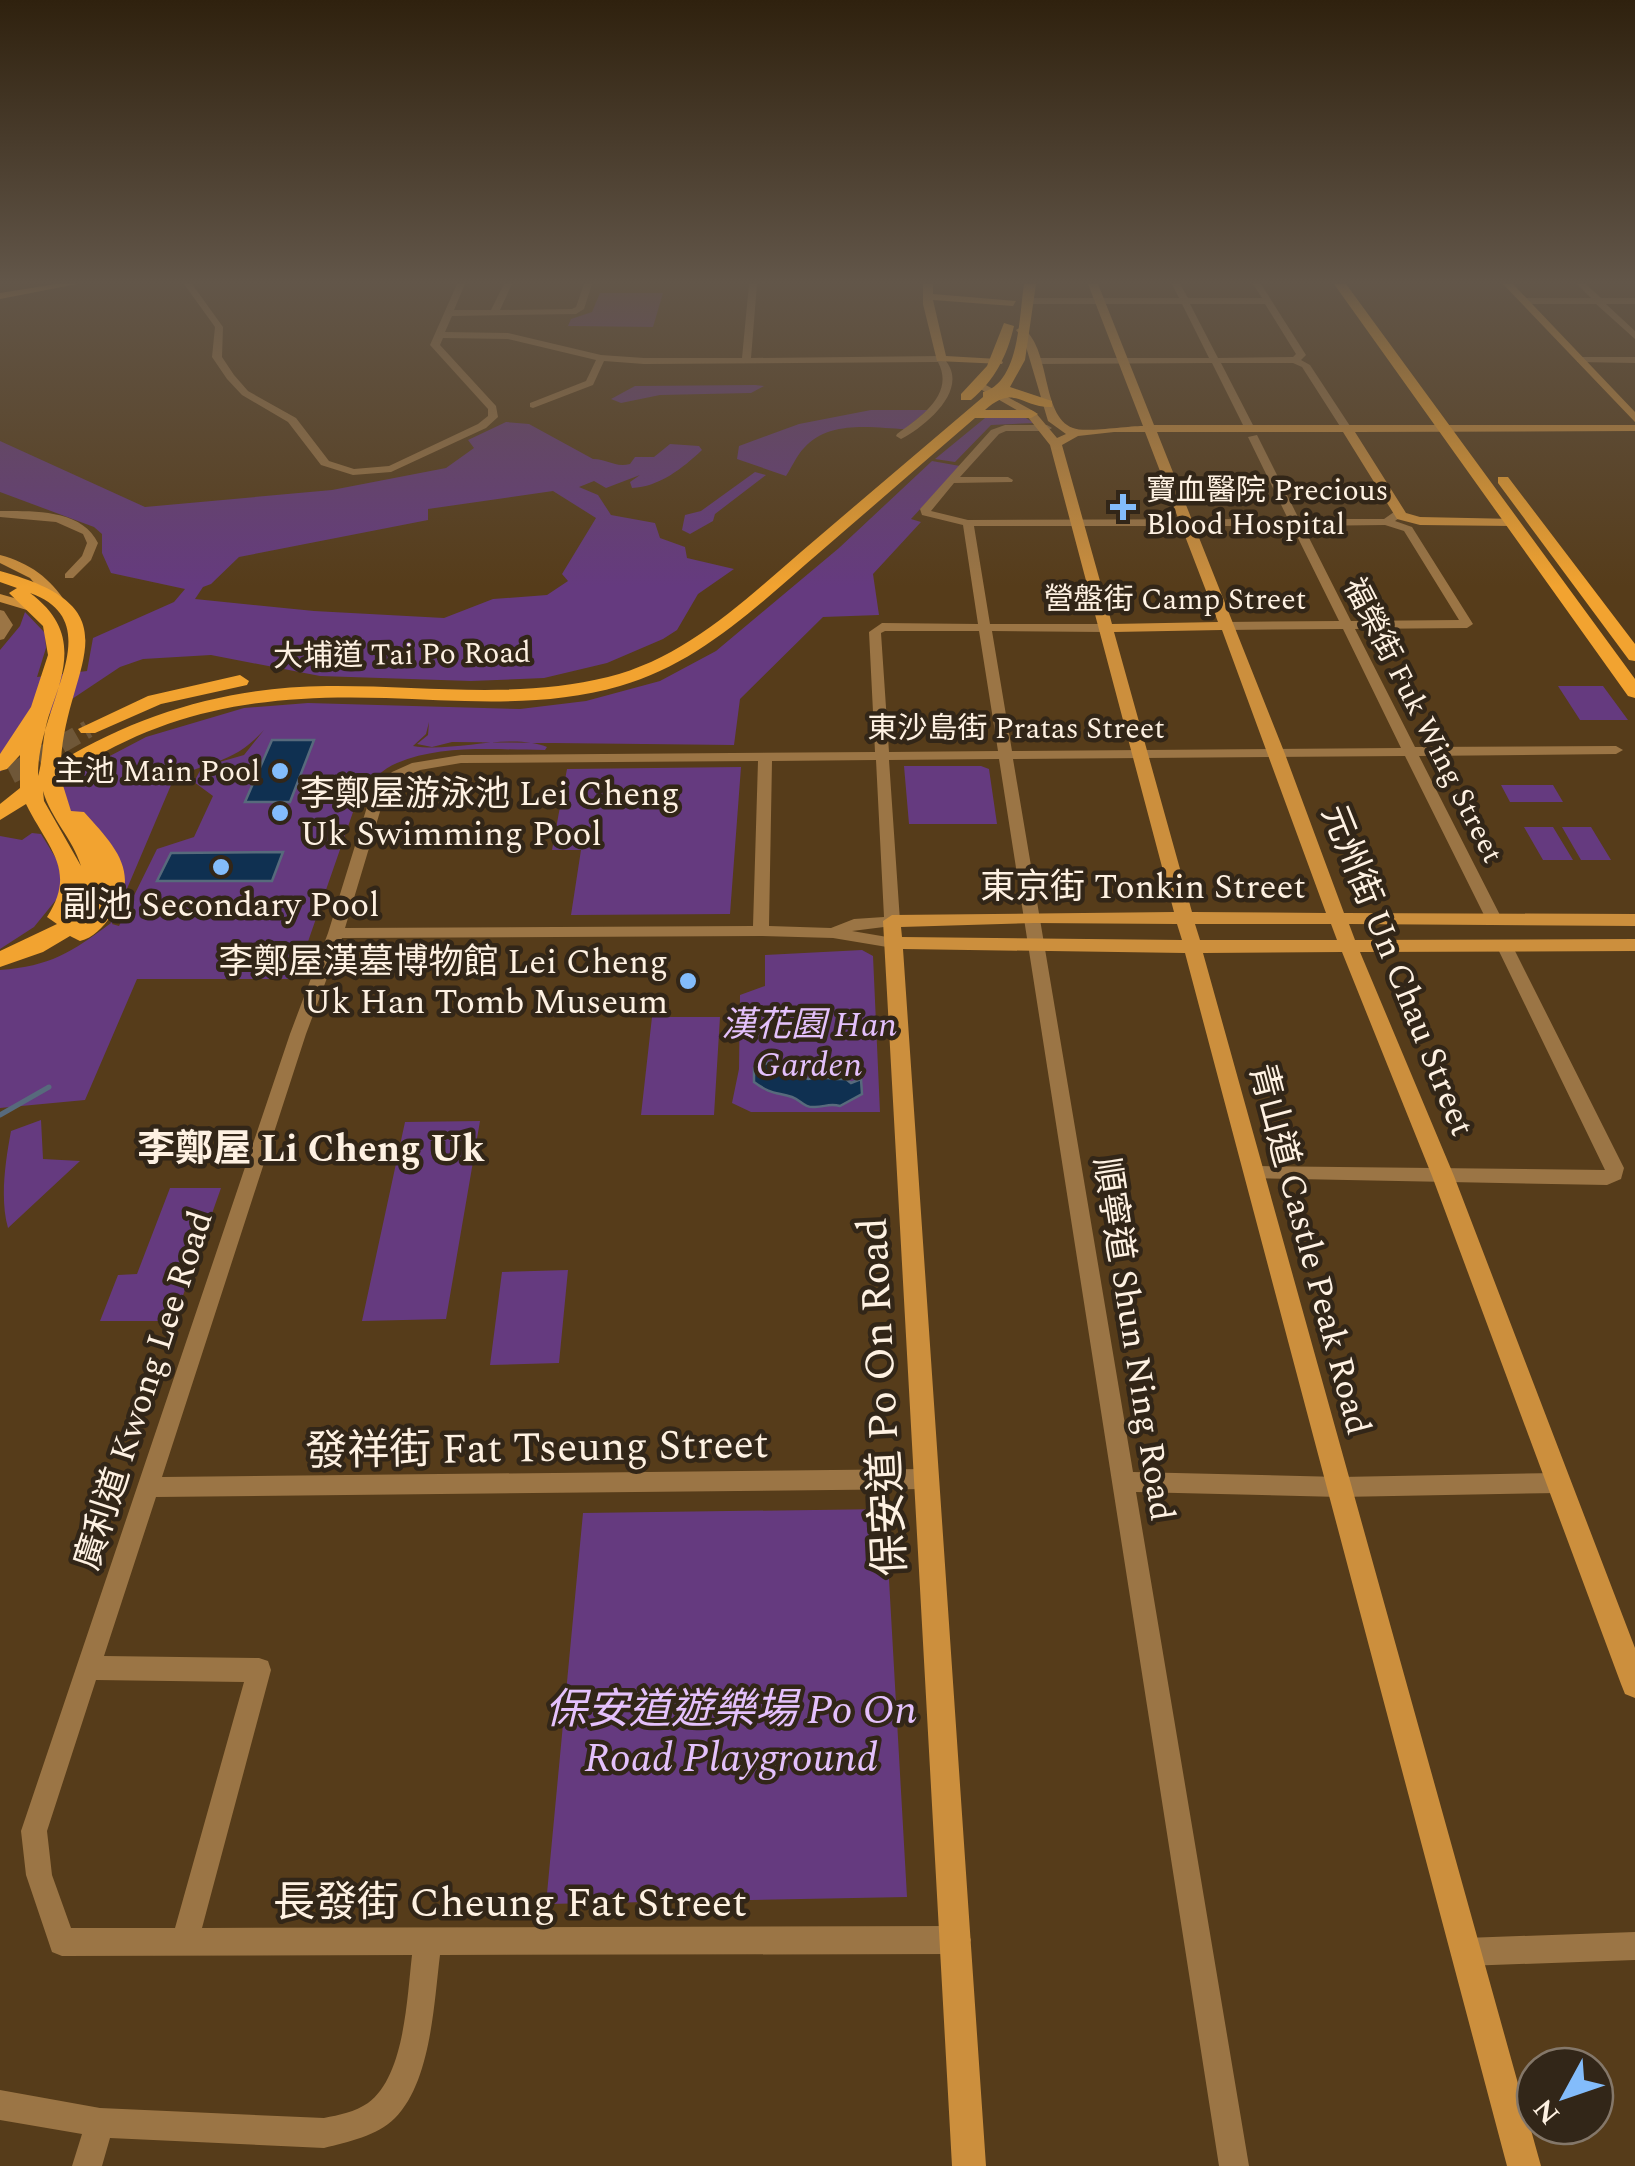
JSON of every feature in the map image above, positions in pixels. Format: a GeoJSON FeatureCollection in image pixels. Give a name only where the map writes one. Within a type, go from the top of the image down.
{"type":"FeatureCollection","features":[{"type":"Feature","properties":{"kind":"main road","name":"大埔道 Tai Po Road"},"geometry":{"type":"LineString","coordinates":[[987,390],[989,385]]}},
{"type":"Feature","properties":{"kind":"main road","name":"大埔道 Tai Po Road"},"geometry":{"type":"LineString","coordinates":[[0,814],[57,772],[118,737],[211,704],[310,692],[526,697],[605,684],[658,666],[724,626],[995,385]]}},
{"type":"Feature","properties":{"kind":"main road"},"geometry":{"type":"LineString","coordinates":[[1042,385],[1056,424],[1075,433]]}},
{"type":"Feature","properties":{"kind":"main road","name":"元州街 Un Chau Street"},"geometry":{"type":"LineString","coordinates":[[1131,385],[1277,754],[1337,918],[1443,1176],[1635,1684]]}},
{"type":"Feature","properties":{"kind":"main road"},"geometry":{"type":"LineString","coordinates":[[1420,385],[1635,656]]}},
{"type":"Feature","properties":{"kind":"main road"},"geometry":{"type":"LineString","coordinates":[[1425,385],[1512,522],[1635,692]]}},
{"type":"Feature","properties":{"kind":"main road"},"geometry":{"type":"LineString","coordinates":[[1603,385],[1635,419]]}},
{"type":"Feature","properties":{"kind":"main road"},"geometry":{"type":"LineString","coordinates":[[987,390],[1025,394],[1047,404]]}},
{"type":"Feature","properties":{"kind":"main road","name":"青山道 Castle Peak Road"},"geometry":{"type":"LineString","coordinates":[[987,390],[1031,414],[1056,444],[1524,2166]]}},
{"type":"Feature","properties":{"kind":"main road"},"geometry":{"type":"LineString","coordinates":[[967,410],[1031,414]]}},
{"type":"Feature","properties":{"kind":"main road","name":"大埔道 Tai Po Road"},"geometry":{"type":"LineString","coordinates":[[0,798],[78,746],[146,713],[214,693],[310,682],[512,687],[583,675],[634,658],[703,620],[967,410]]}},
{"type":"Feature","properties":{"kind":"main road"},"geometry":{"type":"LineString","coordinates":[[1056,444],[1075,433],[1097,432],[1635,428]]}},
{"type":"Feature","properties":{"kind":"main road"},"geometry":{"type":"LineString","coordinates":[[1457,432],[1635,436]]}},
{"type":"Feature","properties":{"kind":"main road"},"geometry":{"type":"LineString","coordinates":[[1350,433],[1404,521],[1512,522]]}},
{"type":"Feature","properties":{"kind":"main road"},"geometry":{"type":"LineString","coordinates":[[0,560],[31,572],[51,589],[79,634],[77,666],[52,745],[51,780],[55,804],[93,866],[93,892],[77,919],[28,950],[0,959]]}},
{"type":"Feature","properties":{"kind":"main road"},"geometry":{"type":"LineString","coordinates":[[0,576],[60,604]]}},
{"type":"Feature","properties":{"kind":"main road"},"geometry":{"type":"LineString","coordinates":[[0,585],[24,596],[37,608],[57,638],[54,667],[30,752],[29,781],[42,818],[72,866],[75,888],[66,909],[56,919],[28,936],[0,945]]}},
{"type":"Feature","properties":{"kind":"main road"},"geometry":{"type":"LineString","coordinates":[[0,598],[37,608]]}},
{"type":"Feature","properties":{"kind":"main road","name":"營盤街 Camp Street"},"geometry":{"type":"LineString","coordinates":[[1104,628],[1226,626]]}},
{"type":"Feature","properties":{"kind":"main road"},"geometry":{"type":"LineString","coordinates":[[88,730],[155,700],[199,688],[277,677],[310,682]]}},
{"type":"Feature","properties":{"kind":"main road"},"geometry":{"type":"LineString","coordinates":[[3,773],[44,697]]}},
{"type":"Feature","properties":{"kind":"main road"},"geometry":{"type":"LineString","coordinates":[[0,976],[45,956],[84,930],[106,909],[116,886],[117,874],[110,854],[51,780]]}},
{"type":"Feature","properties":{"kind":"main road","name":"東京街 Tonkin Street"},"geometry":{"type":"LineString","coordinates":[[892,921],[1034,917],[1635,920]]}},
{"type":"Feature","properties":{"kind":"main road","name":"保安道 Po On Road"},"geometry":{"type":"LineString","coordinates":[[892,921],[969,2166]]}},
{"type":"Feature","properties":{"kind":"main road","name":"東京街 Tonkin Street"},"geometry":{"type":"LineString","coordinates":[[892,943],[1036,947],[1635,946]]}},
{"type":"Feature","properties":{"kind":"street"},"geometry":{"type":"LineString","coordinates":[[237,385],[285,414],[318,457],[344,470],[370,472],[402,466],[493,417],[493,408],[470,385]]}},
{"type":"Feature","properties":{"kind":"street"},"geometry":{"type":"LineString","coordinates":[[532,405],[585,385]]}},
{"type":"Feature","properties":{"kind":"street"},"geometry":{"type":"LineString","coordinates":[[902,436],[942,400],[948,385]]}},
{"type":"Feature","properties":{"kind":"street","name":"福榮街 Fuk Wing Street"},"geometry":{"type":"LineString","coordinates":[[1227,385],[1494,919]]}},
{"type":"Feature","properties":{"kind":"street"},"geometry":{"type":"LineString","coordinates":[[1319,385],[1350,433]]}},
{"type":"Feature","properties":{"kind":"street"},"geometry":{"type":"LineString","coordinates":[[1046,428],[1000,428],[924,510],[935,518],[968,523],[1404,521]]}},
{"type":"Feature","properties":{"kind":"street"},"geometry":{"type":"LineString","coordinates":[[952,480],[1008,480]]}},
{"type":"Feature","properties":{"kind":"street"},"geometry":{"type":"LineString","coordinates":[[0,514],[64,518],[86,531],[93,544],[91,554],[70,576]]}},
{"type":"Feature","properties":{"kind":"street","name":"營盤街 Camp Street"},"geometry":{"type":"LineString","coordinates":[[1226,626],[1467,624],[1404,521]]}},
{"type":"Feature","properties":{"kind":"street","name":"順寧道 Shun Ning Road"},"geometry":{"type":"LineString","coordinates":[[968,523],[1234,2166]]}},
{"type":"Feature","properties":{"kind":"street"},"geometry":{"type":"LineString","coordinates":[[0,614],[8,626],[0,636]]}},
{"type":"Feature","properties":{"kind":"street","name":"營盤街 Camp Street"},"geometry":{"type":"LineString","coordinates":[[882,627],[1104,628]]}},
{"type":"Feature","properties":{"kind":"street","name":"保安道 Po On Road"},"geometry":{"type":"LineString","coordinates":[[882,627],[875,632],[892,921]]}},
{"type":"Feature","properties":{"kind":"street","name":"東沙島街 Pratas Street"},"geometry":{"type":"LineString","coordinates":[[417,766],[461,759],[1616,750]]}},
{"type":"Feature","properties":{"kind":"street"},"geometry":{"type":"LineString","coordinates":[[761,930],[765,757]]}},
{"type":"Feature","properties":{"kind":"street","name":"廣利道 Kwong Lee Road"},"geometry":{"type":"LineString","coordinates":[[62,1942],[38,1875],[34,1831],[298,1034],[336,933],[378,794],[398,775],[417,766]]}},
{"type":"Feature","properties":{"kind":"street","name":"東京街 Tonkin Street"},"geometry":{"type":"LineString","coordinates":[[833,932],[854,924],[892,921]]}},
{"type":"Feature","properties":{"kind":"street","name":"東京街 Tonkin Street"},"geometry":{"type":"LineString","coordinates":[[336,933],[761,930],[833,932],[892,943]]}},
{"type":"Feature","properties":{"kind":"street"},"geometry":{"type":"LineString","coordinates":[[1254,1173],[1611,1177],[1615,1168],[1504,945]]}},
{"type":"Feature","properties":{"kind":"street","name":"發祥街 Fat Tseung Street"},"geometry":{"type":"LineString","coordinates":[[148,1487],[927,1479]]}},
{"type":"Feature","properties":{"kind":"street"},"geometry":{"type":"LineString","coordinates":[[1122,1482],[1340,1486],[1558,1483]]}},
{"type":"Feature","properties":{"kind":"street"},"geometry":{"type":"LineString","coordinates":[[88,1668],[258,1670],[184,1942]]}},
{"type":"Feature","properties":{"kind":"street","name":"長發街 Cheung Fat Street"},"geometry":{"type":"LineString","coordinates":[[62,1942],[957,1940]]}},
{"type":"Feature","properties":{"kind":"street"},"geometry":{"type":"LineString","coordinates":[[0,2105],[100,2124],[324,2133],[360,2124],[388,2105],[404,2072],[428,1942]]}},
{"type":"Feature","properties":{"kind":"street"},"geometry":{"type":"LineString","coordinates":[[1464,1952],[1635,1946]]}},
{"type":"Feature","properties":{"kind":"street"},"geometry":{"type":"LineString","coordinates":[[87,2166],[100,2124]]}},
{"type":"Feature","properties":{"kind":"green space"},"geometry":{"type":"Polygon","coordinates":[[[635,386],[764,386],[751,393],[660,395],[621,403],[611,399],[635,386]]]}},
{"type":"Feature","properties":{"kind":"green space"},"geometry":{"type":"Polygon","coordinates":[[[871,410],[928,410],[905,429],[853,427],[826,433],[804,448],[786,476],[737,459],[739,446],[799,424],[871,410]]]}},
{"type":"Feature","properties":{"kind":"green space"},"geometry":{"type":"Polygon","coordinates":[[[1024,417],[1034,423],[991,425],[955,462],[935,459],[985,418],[1024,417]]]}},
{"type":"Feature","properties":{"kind":"green space"},"geometry":{"type":"Polygon","coordinates":[[[506,422],[529,424],[593,459],[620,465],[630,464],[635,457],[654,457],[670,444],[699,446],[702,450],[687,463],[652,484],[632,488],[630,482],[640,475],[606,488],[594,481],[579,487],[598,495],[611,515],[655,523],[660,538],[685,547],[687,558],[734,569],[698,594],[677,630],[663,639],[607,663],[544,678],[471,681],[320,676],[211,655],[143,659],[120,667],[48,715],[0,772],[0,650],[20,626],[25,612],[45,633],[46,648],[37,677],[87,671],[93,638],[174,602],[185,589],[111,573],[102,553],[102,534],[94,527],[0,492],[0,441],[145,507],[332,490],[446,468],[474,448],[468,440],[506,422]],[[553,491],[428,509],[428,520],[239,557],[203,587],[195,599],[444,618],[493,599],[547,595],[568,581],[562,574],[596,518],[553,491]]]}},
{"type":"Feature","properties":{"kind":"green space"},"geometry":{"type":"Polygon","coordinates":[[[932,461],[960,466],[911,519],[921,522],[873,574],[879,615],[823,617],[740,699],[734,745],[531,743],[547,747],[432,753],[392,766],[360,792],[295,979],[137,979],[85,1100],[0,1108],[0,970],[59,956],[111,923],[74,828],[46,798],[87,768],[146,737],[244,708],[308,703],[520,709],[586,701],[660,681],[716,651],[839,548],[932,461]],[[264,730],[243,749],[203,767],[244,755],[264,730]],[[452,742],[432,747],[493,742],[452,742]],[[202,767],[174,778],[112,924],[119,926],[157,849],[194,837],[213,796],[194,782],[202,767]]]}},
{"type":"Feature","properties":{"kind":"green space"},"geometry":{"type":"Polygon","coordinates":[[[755,472],[766,475],[715,514],[713,521],[690,534],[682,530],[685,515],[701,511],[755,472]]]}},
{"type":"Feature","properties":{"kind":"green space"},"geometry":{"type":"Polygon","coordinates":[[[1558,686],[1603,686],[1628,720],[1580,720],[1558,686]]]}},
{"type":"Feature","properties":{"kind":"green space"},"geometry":{"type":"Polygon","coordinates":[[[904,766],[989,769],[997,824],[909,824],[904,766]]]}},
{"type":"Feature","properties":{"kind":"green space"},"geometry":{"type":"Polygon","coordinates":[[[741,767],[730,914],[571,915],[581,850],[552,850],[567,769],[741,767]]]}},
{"type":"Feature","properties":{"kind":"green space"},"geometry":{"type":"Polygon","coordinates":[[[1501,785],[1553,785],[1563,802],[1510,802],[1501,785]]]}},
{"type":"Feature","properties":{"kind":"green space"},"geometry":{"type":"Polygon","coordinates":[[[1524,827],[1553,827],[1573,860],[1543,860],[1524,827]]]}},
{"type":"Feature","properties":{"kind":"green space"},"geometry":{"type":"Polygon","coordinates":[[[1562,827],[1591,827],[1611,860],[1581,860],[1562,827]]]}},
{"type":"Feature","properties":{"kind":"green space"},"geometry":{"type":"Polygon","coordinates":[[[32,833],[41,834],[57,860],[64,890],[34,927],[0,949],[0,836],[22,840],[32,833]]]}},
{"type":"Feature","properties":{"kind":"green space","name":"漢花園 Han Garden"},"geometry":{"type":"Polygon","coordinates":[[[862,950],[873,956],[880,1112],[751,1112],[732,1103],[739,1069],[740,995],[765,986],[765,955],[862,950]]]}},
{"type":"Feature","properties":{"kind":"green space"},"geometry":{"type":"Polygon","coordinates":[[[652,1017],[720,1017],[714,1115],[641,1115],[652,1017]]]}},
{"type":"Feature","properties":{"kind":"green space"},"geometry":{"type":"Polygon","coordinates":[[[41,1120],[43,1159],[80,1161],[8,1228],[4,1193],[11,1131],[41,1120]]]}},
{"type":"Feature","properties":{"kind":"green space"},"geometry":{"type":"Polygon","coordinates":[[[480,1121],[446,1319],[362,1321],[405,1122],[480,1121]]]}},
{"type":"Feature","properties":{"kind":"green space"},"geometry":{"type":"Polygon","coordinates":[[[170,1188],[221,1188],[174,1321],[100,1321],[118,1275],[137,1274],[170,1188]]]}},
{"type":"Feature","properties":{"kind":"green space"},"geometry":{"type":"Polygon","coordinates":[[[568,1270],[559,1363],[490,1365],[502,1272],[568,1270]]]}},
{"type":"Feature","properties":{"kind":"green space","name":"保安道遊樂場 Po On Road Playground"},"geometry":{"type":"Polygon","coordinates":[[[885,1509],[907,1897],[546,1904],[583,1513],[885,1509]]]}},
{"type":"Feature","properties":{"kind":"water","name":"主池 Main Pool"},"geometry":{"type":"Polygon","coordinates":[[[272,740],[314,740],[290,802],[245,802],[272,740]]]}},
{"type":"Feature","properties":{"kind":"water","name":"副池 Secondary Pool"},"geometry":{"type":"Polygon","coordinates":[[[283,852],[272,881],[157,881],[171,853],[283,852]]]}},
{"type":"Feature","properties":{"kind":"water"},"geometry":{"type":"Polygon","coordinates":[[[776,1060],[808,1079],[846,1079],[851,1083],[861,1079],[862,1094],[840,1106],[811,1107],[769,1091],[754,1082],[754,1068],[776,1060]]]}},
{"type":"Feature","properties":{"kind":"waterway"},"geometry":{"type":"LineString","coordinates":[[0,1115],[49,1087]]}},
{"type":"Feature","properties":{"kind":"tunnel"},"geometry":{"type":"LineString","coordinates":[[14,771],[88,729]]}},
{"type":"Feature","properties":{"kind":"tunnel"},"geometry":{"type":"LineString","coordinates":[[14,771],[18,769]]}},
{"type":"Feature","properties":{"kind":"tunnel"},"geometry":{"type":"LineString","coordinates":[[10,773],[14,771]]}},
{"type":"Feature","properties":{"kind":"place","name":"寶血醫院 Precious Blood Hospital"},"geometry":{"type":"Point","coordinates":[1123,507]}},
{"type":"Feature","properties":{"kind":"place","name":"主池 Main Pool"},"geometry":{"type":"Point","coordinates":[280,771]}},
{"type":"Feature","properties":{"kind":"place","name":"李鄭屋游泳池 Lei Cheng Uk Swimming Pool"},"geometry":{"type":"Point","coordinates":[280,813]}},
{"type":"Feature","properties":{"kind":"place","name":"副池 Secondary Pool"},"geometry":{"type":"Point","coordinates":[221,867]}},
{"type":"Feature","properties":{"kind":"place","name":"李鄭屋漢墓博物館 Lei Cheng Uk Han Tomb Museum"},"geometry":{"type":"Point","coordinates":[688,981]}},
{"type":"Feature","properties":{"kind":"district","name":"李鄭屋 Li Cheng Uk"},"geometry":{"type":"Point","coordinates":[311,1148]}}]}
